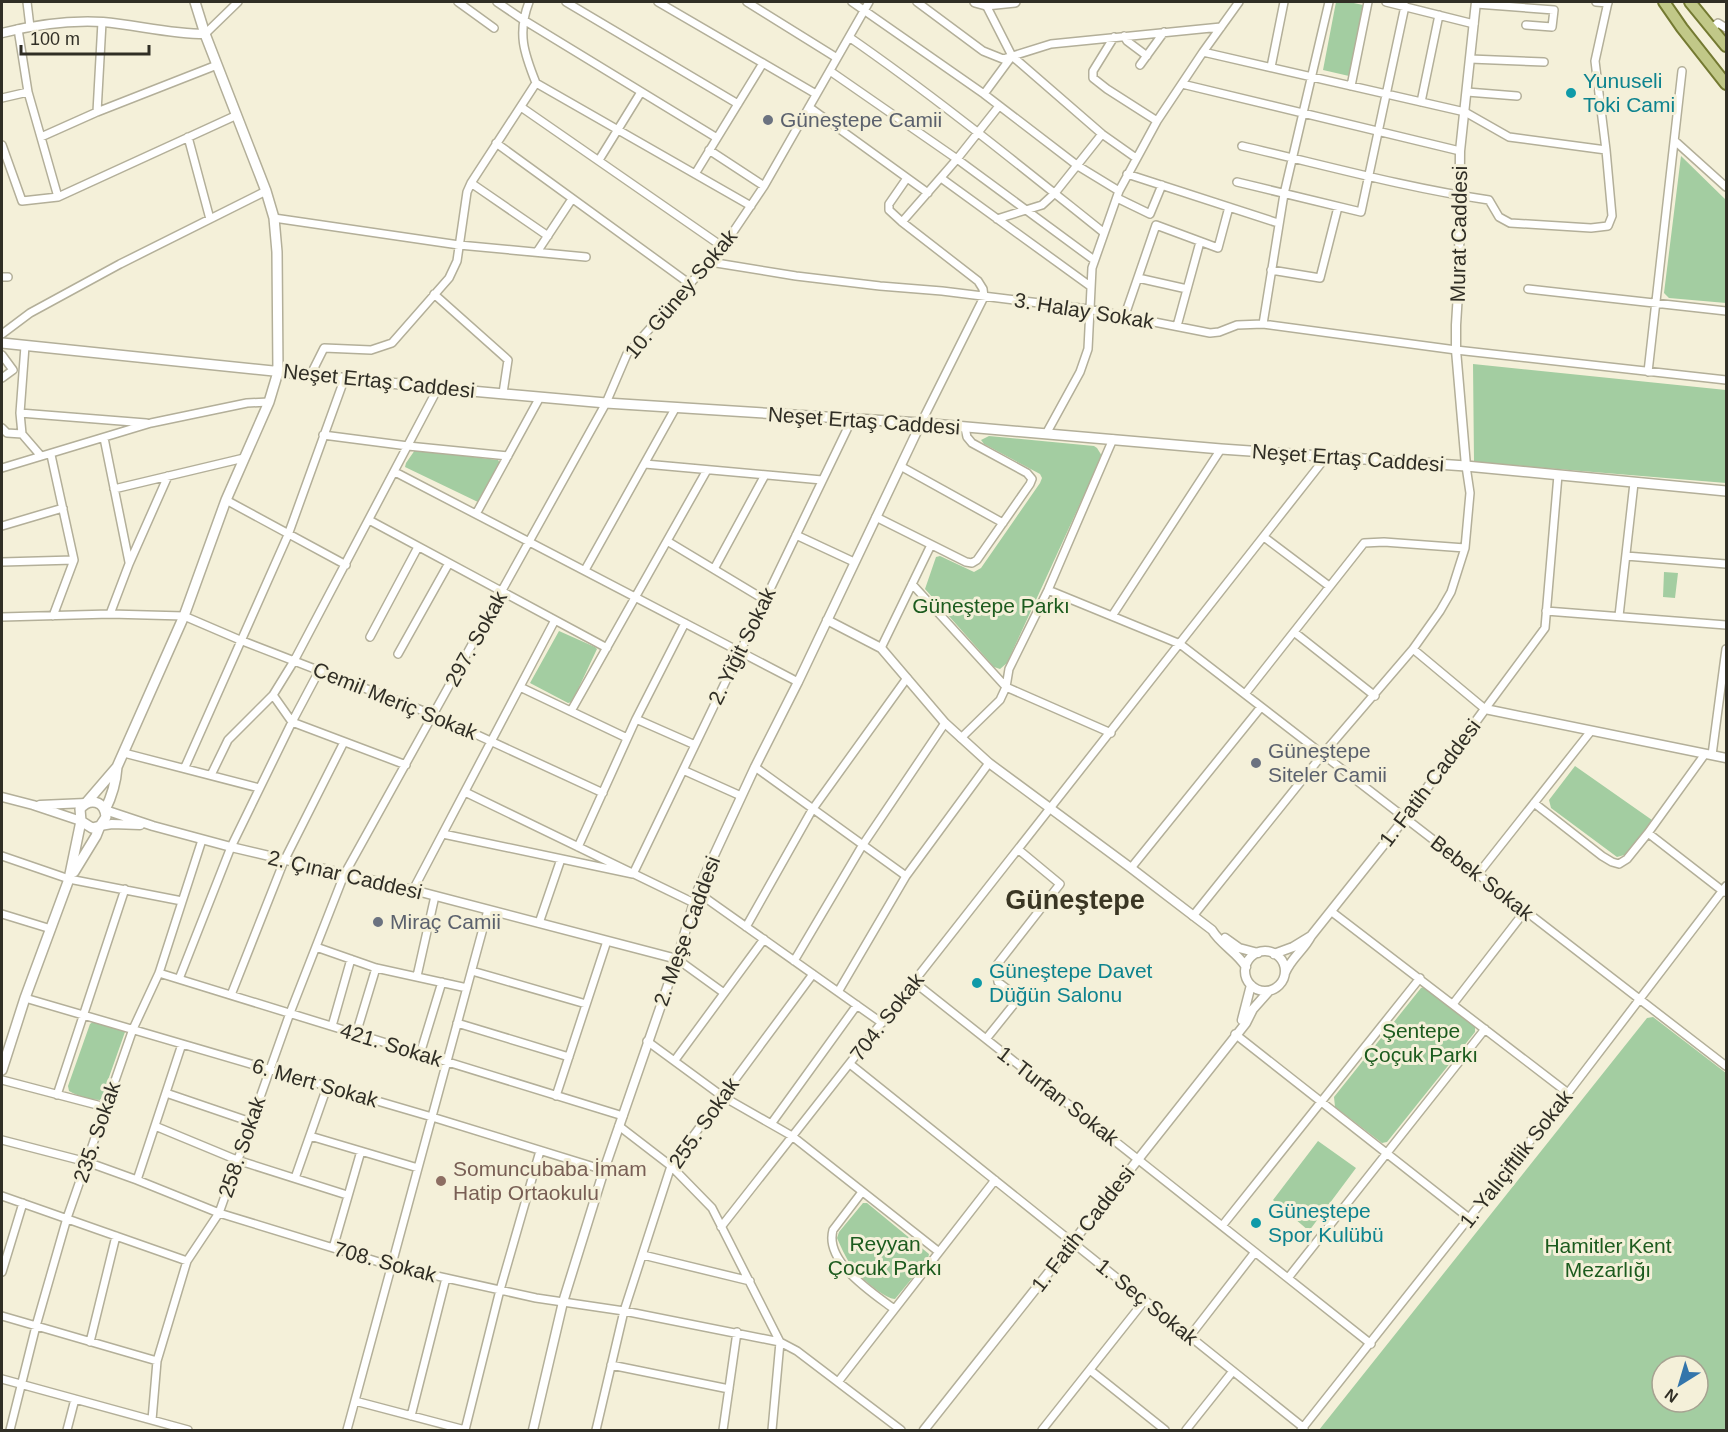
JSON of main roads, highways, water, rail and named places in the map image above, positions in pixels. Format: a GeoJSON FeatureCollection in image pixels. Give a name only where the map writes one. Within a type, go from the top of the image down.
{"type":"FeatureCollection","features":[{"type":"Feature","properties":{"kind":"main road"},"geometry":{"type":"LineString","coordinates":[[2,1070],[5,1052],[69,879],[81,822],[80,809],[117,767],[124,753],[184,616],[226,500],[269,402],[278,372],[278,288],[274,218],[266,191],[216,65],[195,2]]}},
{"type":"Feature","properties":{"kind":"main road"},"geometry":{"type":"LineString","coordinates":[[975,2],[986,5],[1015,2]]}},
{"type":"Feature","properties":{"kind":"main road"},"geometry":{"type":"LineString","coordinates":[[1664,2],[1726,84]]}},
{"type":"Feature","properties":{"kind":"main road"},"geometry":{"type":"LineString","coordinates":[[1690,2],[1726,46]]}},
{"type":"Feature","properties":{"kind":"main road","name":"Neşet Ertaş Caddesi"},"geometry":{"type":"LineString","coordinates":[[2,343],[344,380],[606,403],[921,423],[1221,449],[1466,466],[1726,491]]}},
{"type":"Feature","properties":{"kind":"main road"},"geometry":{"type":"LineString","coordinates":[[69,879],[105,820],[105,810],[117,779],[117,767]]}},
{"type":"Feature","properties":{"kind":"main road"},"geometry":{"type":"LineString","coordinates":[[86,803],[99,803],[105,810]]}},
{"type":"Feature","properties":{"kind":"main road"},"geometry":{"type":"LineString","coordinates":[[81,822],[92,828],[100,826]]}},
{"type":"Feature","properties":{"kind":"place","name":"Yunuseli Toki Cami"},"geometry":{"type":"Point","coordinates":[1571,93]}},
{"type":"Feature","properties":{"kind":"place","name":"Güneştepe Camii"},"geometry":{"type":"Point","coordinates":[768,120]}},
{"type":"Feature","properties":{"kind":"place","name":"Güneştepe Siteler Camii"},"geometry":{"type":"Point","coordinates":[1256,763]}},
{"type":"Feature","properties":{"kind":"place","name":"Miraç Camii"},"geometry":{"type":"Point","coordinates":[378,922]}},
{"type":"Feature","properties":{"kind":"place","name":"Güneştepe Davet Düğün Salonu"},"geometry":{"type":"Point","coordinates":[977,983]}},
{"type":"Feature","properties":{"kind":"place","name":"Somuncubaba İmam Hatip Ortaokulu"},"geometry":{"type":"Point","coordinates":[441,1181]}},
{"type":"Feature","properties":{"kind":"place","name":"Güneştepe Spor Kulübü"},"geometry":{"type":"Point","coordinates":[1256,1223]}},
{"type":"Feature","properties":{"kind":"district","name":"Güneştepe"},"geometry":{"type":"Point","coordinates":[1075,900]}},
{"type":"Feature","properties":{"kind":"park label","name":"Güneştepe Parkı"},"geometry":{"type":"Point","coordinates":[991,606]}},
{"type":"Feature","properties":{"kind":"park label","name":"Şentepe Çoçuk Parkı"},"geometry":{"type":"Point","coordinates":[1421,1043]}},
{"type":"Feature","properties":{"kind":"park label","name":"Reyyan Çocuk Parkı"},"geometry":{"type":"Point","coordinates":[885,1256]}},
{"type":"Feature","properties":{"kind":"park label","name":"Hamitler Kent Mezarlığı"},"geometry":{"type":"Point","coordinates":[1608,1258]}}]}
